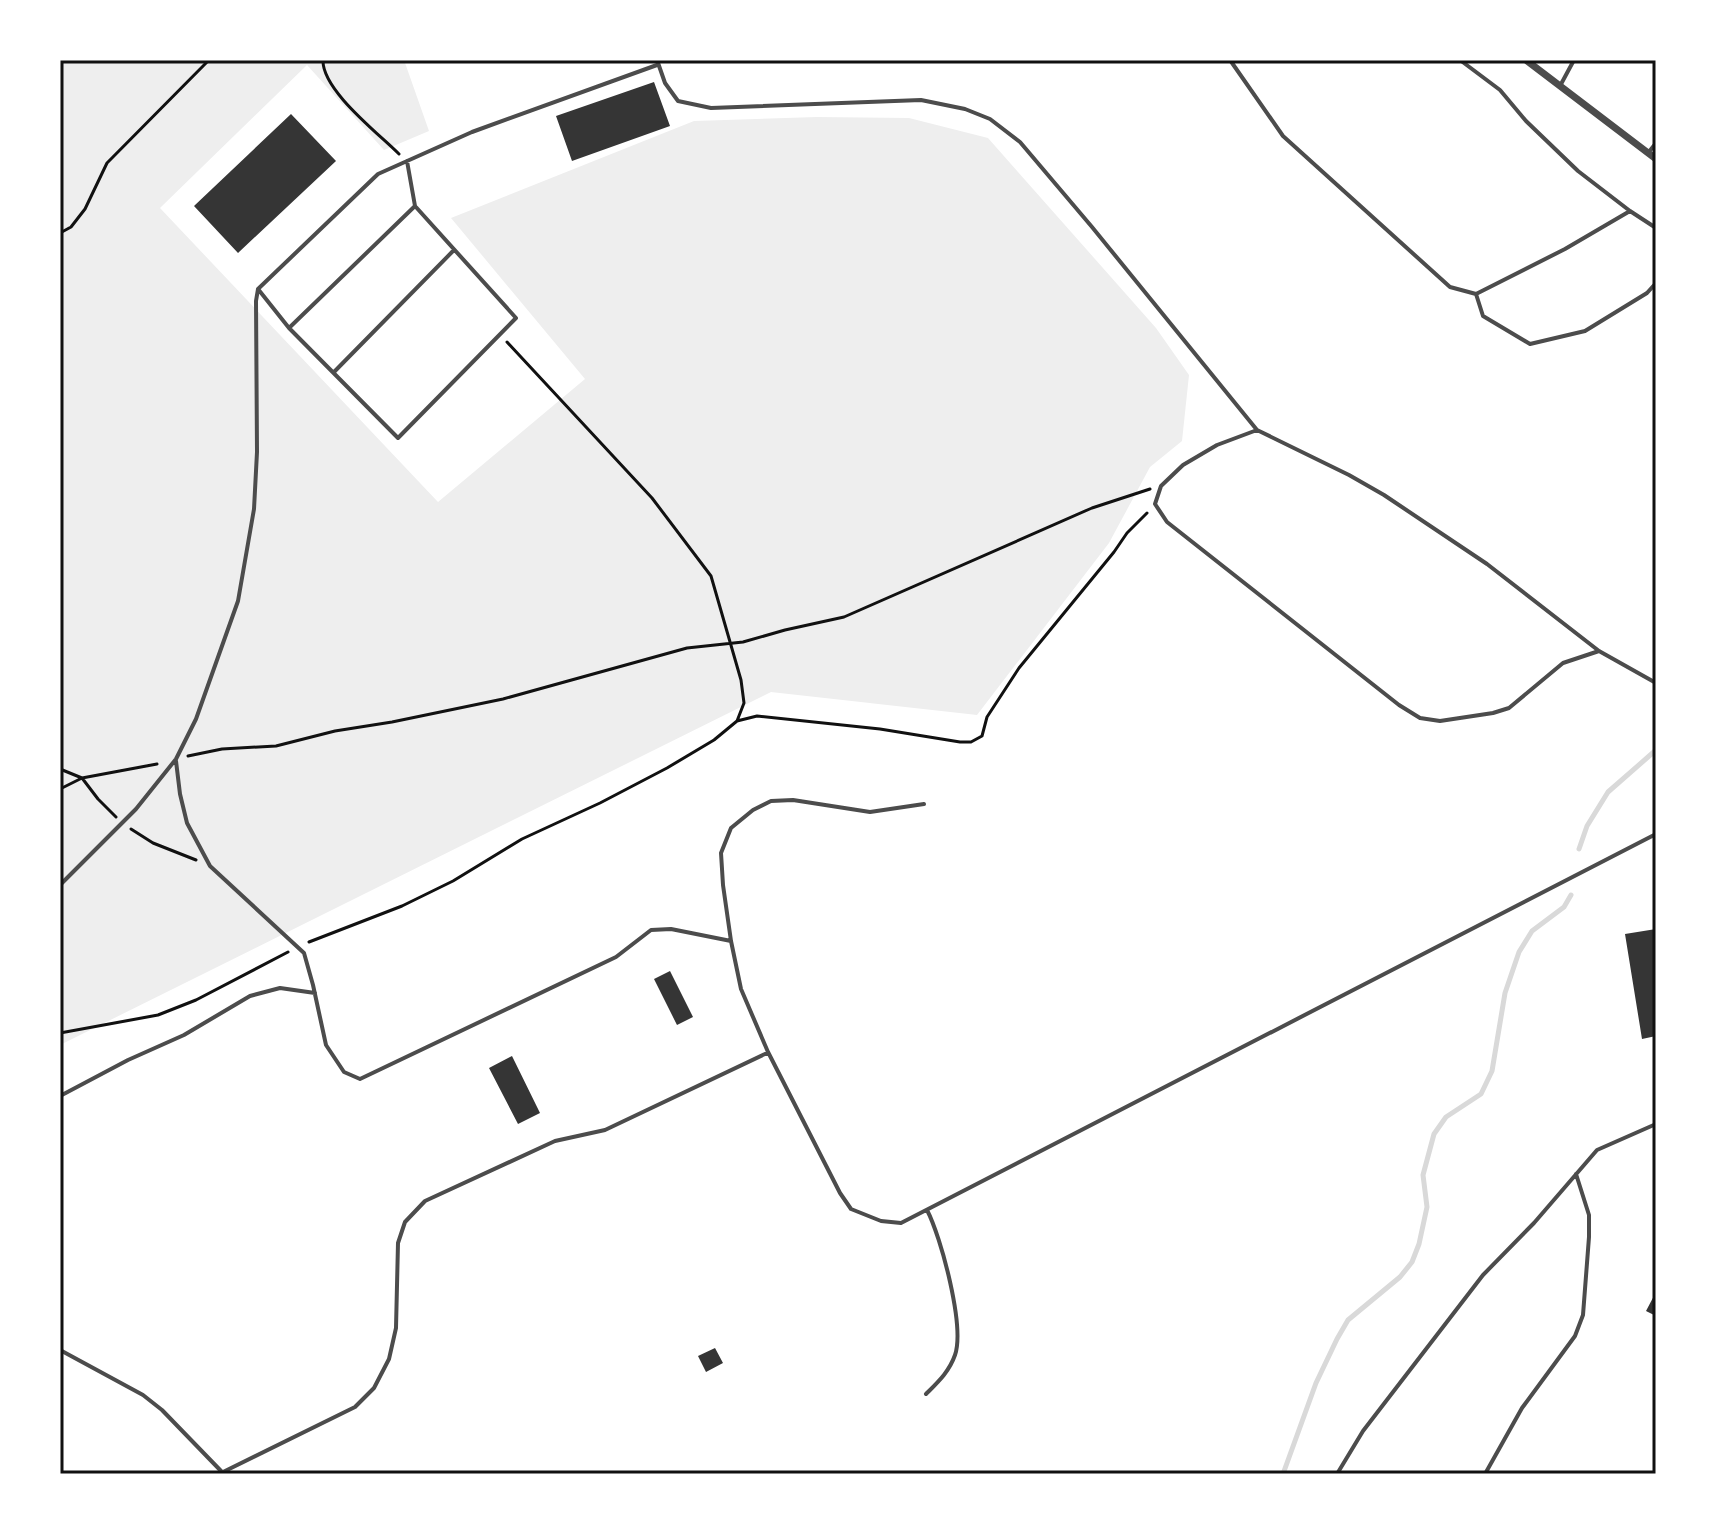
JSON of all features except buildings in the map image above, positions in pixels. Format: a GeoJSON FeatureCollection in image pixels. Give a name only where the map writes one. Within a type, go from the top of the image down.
{"type":"FeatureCollection","features":[{"type":"Feature","properties":{"kind":"street"},"geometry":{"type":"LineString","coordinates":[[1526,60],[1656,159]]}},
{"type":"Feature","properties":{"kind":"lane"},"geometry":{"type":"LineString","coordinates":[[1230,60],[1283,136],[1450,287],[1476,294],[1565,249],[1630,211]]}},
{"type":"Feature","properties":{"kind":"lane"},"geometry":{"type":"LineString","coordinates":[[1460,60],[1500,90],[1526,121],[1578,171],[1656,228]]}},
{"type":"Feature","properties":{"kind":"lane"},"geometry":{"type":"LineString","coordinates":[[1560,86],[1574,60]]}},
{"type":"Feature","properties":{"kind":"lane"},"geometry":{"type":"LineString","coordinates":[[60,885],[136,809],[176,759],[196,719],[238,601],[256,480],[258,289],[378,174],[472,132],[657,62],[665,83],[678,101],[711,108],[921,100],[965,109],[990,119],[1020,142],[1257,430],[1384,495],[1487,564],[1599,651],[1656,683]]}},
{"type":"Feature","properties":{"kind":"lane"},"geometry":{"type":"LineString","coordinates":[[1648,153],[1656,143]]}},
{"type":"Feature","properties":{"kind":"lane"},"geometry":{"type":"LineString","coordinates":[[258,289],[289,328],[398,438],[516,318],[415,206],[407,161]]}},
{"type":"Feature","properties":{"kind":"lane"},"geometry":{"type":"LineString","coordinates":[[289,328],[415,206]]}},
{"type":"Feature","properties":{"kind":"lane"},"geometry":{"type":"LineString","coordinates":[[334,372],[454,250]]}},
{"type":"Feature","properties":{"kind":"lane"},"geometry":{"type":"LineString","coordinates":[[1476,294],[1483,316],[1530,344],[1585,331],[1647,293],[1656,283]]}},
{"type":"Feature","properties":{"kind":"lane"},"geometry":{"type":"LineString","coordinates":[[1257,430],[1217,445],[1183,465],[1161,486],[1155,504],[1167,522],[1399,705],[1420,718],[1440,721],[1493,713],[1509,708],[1563,663],[1599,651]]}},
{"type":"Feature","properties":{"kind":"lane"},"geometry":{"type":"LineString","coordinates":[[176,759],[187,823],[210,866],[304,953],[326,1045],[344,1072],[360,1079],[616,957],[651,930],[671,929],[731,941]]}},
{"type":"Feature","properties":{"kind":"lane"},"geometry":{"type":"LineString","coordinates":[[924,804],[870,812],[793,800],[771,801],[753,810],[731,828],[721,853],[731,941],[741,989],[768,1052],[851,1209],[881,1221],[901,1223],[1656,834]]}},
{"type":"Feature","properties":{"kind":"lane"},"geometry":{"type":"LineString","coordinates":[[60,1096],[184,1035],[250,996],[280,988],[315,993]]}},
{"type":"Feature","properties":{"kind":"lane"},"geometry":{"type":"LineString","coordinates":[[60,1350],[143,1395],[162,1410],[221,1473],[355,1407],[374,1388],[389,1359],[396,1328],[398,1243],[405,1222],[425,1201],[555,1141],[605,1130],[768,1052]]}},
{"type":"Feature","properties":{"kind":"lane"},"geometry":{"type":"LineString","coordinates":[[1337,1474],[1363,1431],[1483,1275],[1534,1223],[1597,1150],[1656,1124]]}},
{"type":"Feature","properties":{"kind":"lane"},"geometry":{"type":"LineString","coordinates":[[1485,1474],[1522,1408],[1575,1336],[1583,1315],[1589,1215],[1576,1174]]}},
{"type":"Feature","properties":{"kind":"lane"},"geometry":{"type":"LineString","coordinates":[[926,1394],[945,1376],[956,1353],[958,1332],[935,1225],[927,1210]]}},
{"type":"Feature","properties":{"kind":"path"},"geometry":{"type":"LineString","coordinates":[[60,233],[71,227],[85,209],[107,163],[209,60]]}},
{"type":"Feature","properties":{"kind":"path"},"geometry":{"type":"LineString","coordinates":[[323,60],[322,70],[345,103],[407,161]]}},
{"type":"Feature","properties":{"kind":"path"},"geometry":{"type":"LineString","coordinates":[[500,334],[652,498],[711,576],[741,680],[744,703],[737,721]]}},
{"type":"Feature","properties":{"kind":"path"},"geometry":{"type":"LineString","coordinates":[[60,789],[82,778],[222,749],[276,746],[335,731],[503,699],[687,648],[743,642],[844,617],[1092,508],[1161,486]]}},
{"type":"Feature","properties":{"kind":"path"},"geometry":{"type":"LineString","coordinates":[[60,1033],[158,1015],[196,1000],[297,946],[402,906],[453,881],[522,839],[667,768],[714,740],[737,721],[757,716],[971,742],[982,736],[987,717],[1019,668],[1127,533],[1155,504]]}},
{"type":"Feature","properties":{"kind":"path"},"geometry":{"type":"LineString","coordinates":[[60,769],[82,778],[122,823],[153,843],[210,866]]}},
{"type":"Feature","properties":{"kind":"shaded area"},"geometry":{"type":"Polygon","coordinates":[[[60,60],[404,60],[429,131],[384,150],[307,65],[160,208],[438,502],[585,379],[451,218],[694,121],[909,118],[988,138],[1156,328],[1189,375],[1182,441],[1150,467],[1109,543],[977,715],[771,692],[60,1045],[60,60]]]}},
{"type":"Feature","properties":{"kind":"waterway"},"geometry":{"type":"LineString","coordinates":[[1579,849],[1587,826],[1608,792],[1656,750]]}},
{"type":"Feature","properties":{"kind":"waterway"},"geometry":{"type":"LineString","coordinates":[[1283,1474],[1316,1383],[1348,1320],[1400,1277],[1412,1262],[1427,1207],[1423,1175],[1434,1134],[1446,1117],[1481,1094],[1492,1071],[1505,993],[1519,952],[1532,931],[1564,907],[1571,895]]}}]}
